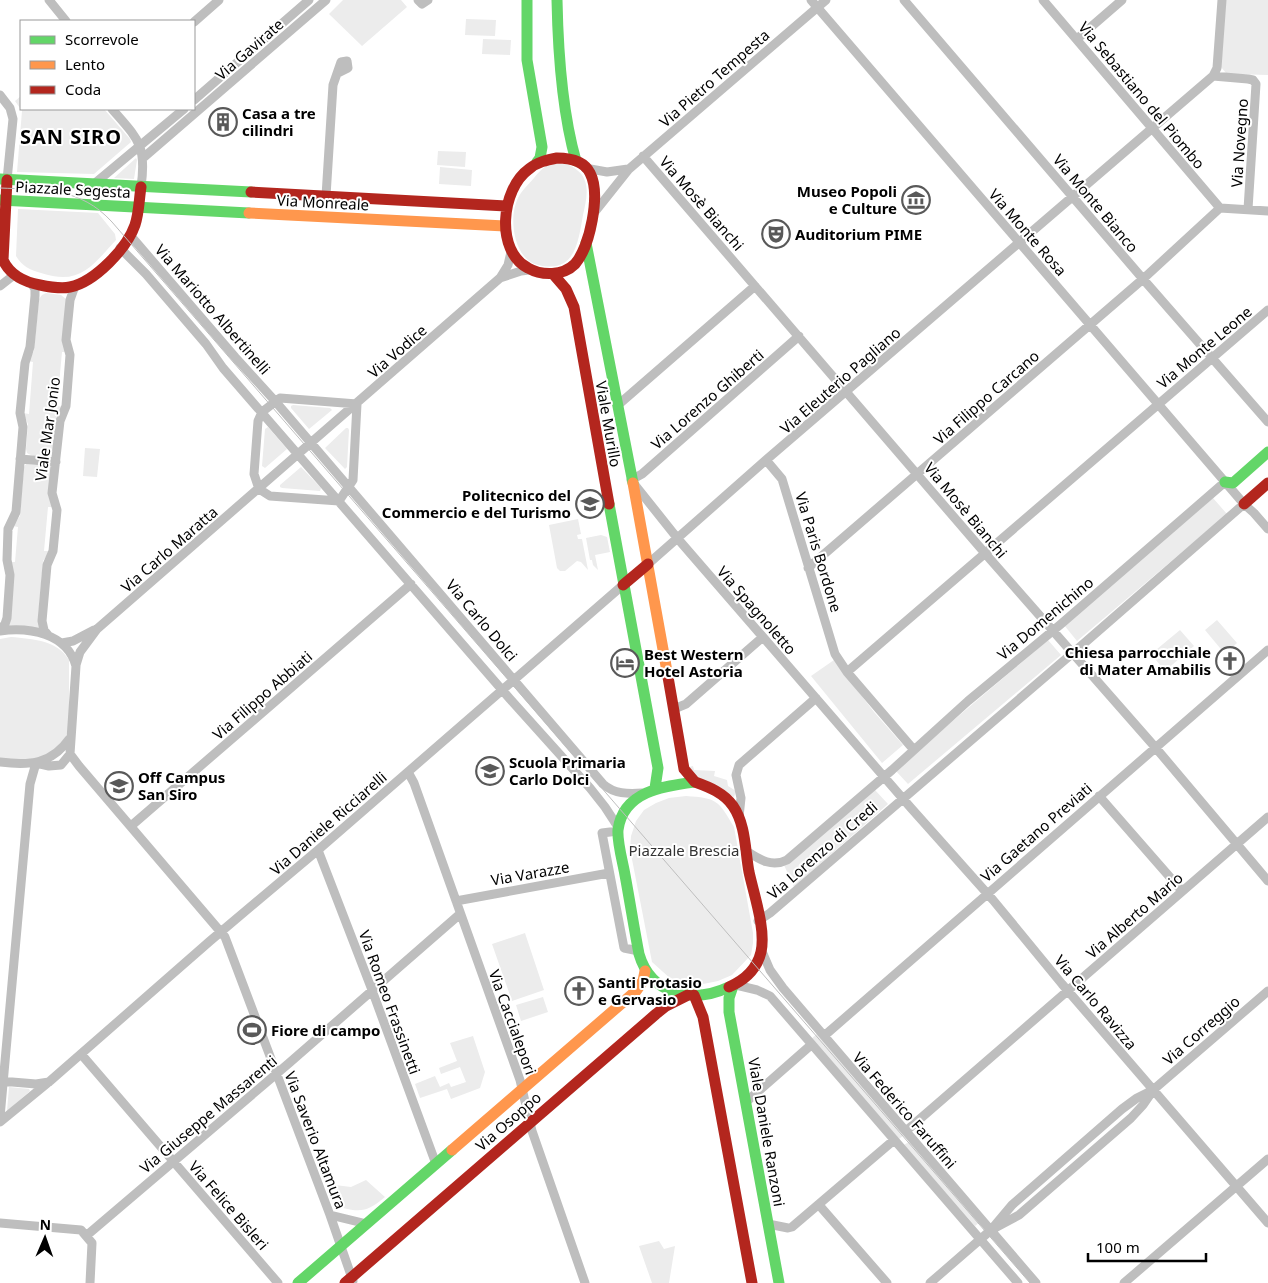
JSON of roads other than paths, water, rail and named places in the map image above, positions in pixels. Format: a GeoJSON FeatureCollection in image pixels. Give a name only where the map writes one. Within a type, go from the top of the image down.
{"type":"FeatureCollection","features":[{"type":"Feature","properties":{"kind":"main road"},"geometry":{"type":"LineString","coordinates":[[527,0],[527,60],[542,146],[540,158],[537,162]]}},
{"type":"Feature","properties":{"kind":"main road"},"geometry":{"type":"LineString","coordinates":[[557,0],[560,63],[570,142],[581,164],[590,174],[594,189],[593,215],[586,243],[575,264],[568,269],[552,274],[529,270],[511,252],[506,226],[506,206],[512,191],[528,167],[537,162],[557,158],[581,164]]}},
{"type":"Feature","properties":{"kind":"main road","name":"Piazzale Segesta"},"geometry":{"type":"LineString","coordinates":[[4,180],[94,184],[141,187],[135,226],[103,269],[92,278],[75,286],[53,288],[31,283],[14,275],[2,261],[4,180]]}},
{"type":"Feature","properties":{"kind":"main road","name":"Via Monreale"},"geometry":{"type":"LineString","coordinates":[[141,187],[506,206]]}},
{"type":"Feature","properties":{"kind":"main road"},"geometry":{"type":"LineString","coordinates":[[158,188],[158,208]]}},
{"type":"Feature","properties":{"kind":"main road","name":"Piazzale Segesta"},"geometry":{"type":"LineString","coordinates":[[3,200],[138,207]]}},
{"type":"Feature","properties":{"kind":"main road"},"geometry":{"type":"LineString","coordinates":[[470,224],[476,216],[471,204]]}},
{"type":"Feature","properties":{"kind":"main road","name":"Via Monreale"},"geometry":{"type":"LineString","coordinates":[[138,207],[506,226]]}},
{"type":"Feature","properties":{"kind":"main road","name":"Viale Murillo"},"geometry":{"type":"LineString","coordinates":[[586,243],[648,564],[684,769],[690,779],[695,782]]}},
{"type":"Feature","properties":{"kind":"main road","name":"Viale Murillo"},"geometry":{"type":"LineString","coordinates":[[552,274],[568,292],[574,307],[623,585],[658,768],[659,787]]}},
{"type":"Feature","properties":{"kind":"main road"},"geometry":{"type":"LineString","coordinates":[[1225,482],[1233,483],[1268,452]]}},
{"type":"Feature","properties":{"kind":"main road"},"geometry":{"type":"LineString","coordinates":[[1244,504],[1268,483]]}},
{"type":"Feature","properties":{"kind":"main road"},"geometry":{"type":"LineString","coordinates":[[623,585],[648,564]]}},
{"type":"Feature","properties":{"kind":"main road"},"geometry":{"type":"LineString","coordinates":[[695,782],[726,798],[739,817],[758,921],[761,949],[750,973],[734,986],[714,992],[691,995],[676,993],[665,988],[652,979],[645,971],[639,951],[618,829],[624,813],[631,802],[642,793],[659,787],[695,782]]}},
{"type":"Feature","properties":{"kind":"main road","name":"Via Osoppo"},"geometry":{"type":"LineString","coordinates":[[298,1283],[636,991],[645,971]]}},
{"type":"Feature","properties":{"kind":"main road","name":"Viale Daniele Ranzoni"},"geometry":{"type":"LineString","coordinates":[[734,986],[728,998],[729,1005],[779,1283]]}},
{"type":"Feature","properties":{"kind":"main road"},"geometry":{"type":"LineString","coordinates":[[691,995],[703,1017],[752,1283]]}},
{"type":"Feature","properties":{"kind":"main road","name":"Via Osoppo"},"geometry":{"type":"LineString","coordinates":[[350,1281],[662,1008],[691,995]]}},
{"type":"Feature","properties":{"kind":"street"},"geometry":{"type":"LineString","coordinates":[[49,0],[65,20]]}},
{"type":"Feature","properties":{"kind":"street"},"geometry":{"type":"LineString","coordinates":[[195,21],[219,0]]}},
{"type":"Feature","properties":{"kind":"street","name":"Via Gavirate"},"geometry":{"type":"LineString","coordinates":[[195,99],[309,0]]}},
{"type":"Feature","properties":{"kind":"street"},"geometry":{"type":"LineString","coordinates":[[418,0],[422,4],[428,0]]}},
{"type":"Feature","properties":{"kind":"street","name":"Via Pietro Tempesta"},"geometry":{"type":"LineString","coordinates":[[593,215],[628,169],[814,4],[826,0]]}},
{"type":"Feature","properties":{"kind":"street","name":"Via Monte Bianco"},"geometry":{"type":"LineString","coordinates":[[904,0],[1142,279],[1268,422]]}},
{"type":"Feature","properties":{"kind":"street","name":"Via Sebastiano del Piombo"},"geometry":{"type":"LineString","coordinates":[[1043,0],[1220,208]]}},
{"type":"Feature","properties":{"kind":"street"},"geometry":{"type":"LineString","coordinates":[[1077,40],[1122,0]]}},
{"type":"Feature","properties":{"kind":"street"},"geometry":{"type":"LineString","coordinates":[[1213,76],[1217,68],[1222,0]]}},
{"type":"Feature","properties":{"kind":"street","name":"Via Gavirate"},"geometry":{"type":"LineString","coordinates":[[143,158],[324,1]]}},
{"type":"Feature","properties":{"kind":"street","name":"Via Monte Rosa"},"geometry":{"type":"LineString","coordinates":[[814,4],[1244,504],[1268,529]]}},
{"type":"Feature","properties":{"kind":"street"},"geometry":{"type":"LineString","coordinates":[[326,196],[333,85],[338,73]]}},
{"type":"Feature","properties":{"kind":"street","name":"Via Eleuterio Pagliano"},"geometry":{"type":"LineString","coordinates":[[678,539],[766,460],[1021,243],[1213,76]]}},
{"type":"Feature","properties":{"kind":"street","name":"Via Novegno"},"geometry":{"type":"LineString","coordinates":[[1213,76],[1253,80],[1256,84],[1248,209]]}},
{"type":"Feature","properties":{"kind":"street","name":"Piazzale Segesta"},"geometry":{"type":"LineString","coordinates":[[0,95],[7,103],[13,119],[4,180]]}},
{"type":"Feature","properties":{"kind":"street","name":"Piazzale Segesta"},"geometry":{"type":"LineString","coordinates":[[113,110],[132,132],[140,146],[143,158],[141,187]]}},
{"type":"Feature","properties":{"kind":"street"},"geometry":{"type":"LineString","coordinates":[[140,146],[183,110]]}},
{"type":"Feature","properties":{"kind":"street","name":"Piazzale Segesta"},"geometry":{"type":"LineString","coordinates":[[94,184],[140,146]]}},
{"type":"Feature","properties":{"kind":"street","name":"Via Mosè Bianchi"},"geometry":{"type":"LineString","coordinates":[[643,156],[1155,747],[1268,881]]}},
{"type":"Feature","properties":{"kind":"street"},"geometry":{"type":"LineString","coordinates":[[581,164],[607,172],[628,169]]}},
{"type":"Feature","properties":{"kind":"street"},"geometry":{"type":"LineString","coordinates":[[1220,208],[1268,210]]}},
{"type":"Feature","properties":{"kind":"street","name":"Via Filippo Carcano"},"geometry":{"type":"LineString","coordinates":[[808,568],[1090,325],[1220,208]]}},
{"type":"Feature","properties":{"kind":"street","name":"Via Mariotto Albertinelli"},"geometry":{"type":"LineString","coordinates":[[130,235],[312,443]]}},
{"type":"Feature","properties":{"kind":"street","name":"Via Mariotto Albertinelli"},"geometry":{"type":"LineString","coordinates":[[120,248],[146,274],[206,344],[223,368],[299,454]]}},
{"type":"Feature","properties":{"kind":"street","name":"Via Vodice"},"geometry":{"type":"LineString","coordinates":[[299,454],[500,278],[508,265],[511,252]]}},
{"type":"Feature","properties":{"kind":"street","name":"Via Vodice"},"geometry":{"type":"LineString","coordinates":[[500,278],[521,270],[529,270]]}},
{"type":"Feature","properties":{"kind":"street"},"geometry":{"type":"LineString","coordinates":[[0,286],[14,275]]}},
{"type":"Feature","properties":{"kind":"street","name":"Viale Mar Jonio"},"geometry":{"type":"LineString","coordinates":[[0,631],[7,618],[10,575],[7,560],[8,529],[16,512],[23,427],[20,412],[25,362],[30,347],[35,296],[35,289],[31,283]]}},
{"type":"Feature","properties":{"kind":"street","name":"Viale Mar Jonio"},"geometry":{"type":"LineString","coordinates":[[48,635],[42,621],[48,565],[53,551],[57,510],[52,494],[60,421],[66,406],[70,355],[66,340],[70,300],[75,286]]}},
{"type":"Feature","properties":{"kind":"street"},"geometry":{"type":"LineString","coordinates":[[618,405],[756,286]]}},
{"type":"Feature","properties":{"kind":"street","name":"Via Monte Leone"},"geometry":{"type":"LineString","coordinates":[[847,672],[1268,310]]}},
{"type":"Feature","properties":{"kind":"street","name":"Via Lorenzo Ghiberti"},"geometry":{"type":"LineString","coordinates":[[631,480],[642,474],[799,336]]}},
{"type":"Feature","properties":{"kind":"street"},"geometry":{"type":"LineString","coordinates":[[284,397],[357,404],[353,480],[339,501],[270,496],[259,489],[254,474],[258,421],[262,412],[275,400],[284,397]]}},
{"type":"Feature","properties":{"kind":"street","name":"Via Carlo Dolci"},"geometry":{"type":"LineString","coordinates":[[312,443],[513,680],[608,788],[620,793],[642,793]]}},
{"type":"Feature","properties":{"kind":"street","name":"Via Carlo Dolci"},"geometry":{"type":"LineString","coordinates":[[299,454],[605,806],[618,829]]}},
{"type":"Feature","properties":{"kind":"street","name":"Via Carlo Maratta"},"geometry":{"type":"LineString","coordinates":[[70,754],[76,666],[80,652],[97,629],[299,454]]}},
{"type":"Feature","properties":{"kind":"street"},"geometry":{"type":"LineString","coordinates":[[20,458],[56,462]]}},
{"type":"Feature","properties":{"kind":"street","name":"Via Paris Bordone"},"geometry":{"type":"LineString","coordinates":[[766,460],[782,479],[836,657],[914,750]]}},
{"type":"Feature","properties":{"kind":"street","name":"Viale Murillo"},"geometry":{"type":"LineString","coordinates":[[631,480],[678,539]]}},
{"type":"Feature","properties":{"kind":"street","name":"Via Domenichino"},"geometry":{"type":"LineString","coordinates":[[884,776],[968,700],[1053,630],[1225,482]]}},
{"type":"Feature","properties":{"kind":"street"},"geometry":{"type":"LineString","coordinates":[[903,799],[1244,504]]}},
{"type":"Feature","properties":{"kind":"street"},"geometry":{"type":"LineString","coordinates":[[648,564],[678,539]]}},
{"type":"Feature","properties":{"kind":"street","name":"Via Spagnoletto"},"geometry":{"type":"LineString","coordinates":[[678,539],[884,776]]}},
{"type":"Feature","properties":{"kind":"street","name":"Via Filippo Abbiati"},"geometry":{"type":"LineString","coordinates":[[131,826],[411,584]]}},
{"type":"Feature","properties":{"kind":"street","name":"Via Daniele Ricciarelli"},"geometry":{"type":"LineString","coordinates":[[0,1122],[50,1082],[623,585]]}},
{"type":"Feature","properties":{"kind":"street","name":"Via Carlo Maratta"},"geometry":{"type":"LineString","coordinates":[[62,643],[73,641],[97,629]]}},
{"type":"Feature","properties":{"kind":"street"},"geometry":{"type":"LineString","coordinates":[[0,631],[23,630],[48,635],[62,643],[72,655],[76,666]]}},
{"type":"Feature","properties":{"kind":"street"},"geometry":{"type":"LineString","coordinates":[[674,709],[686,704],[763,637]]}},
{"type":"Feature","properties":{"kind":"street","name":"Via Gaetano Previati"},"geometry":{"type":"LineString","coordinates":[[824,1036],[1268,650]]}},
{"type":"Feature","properties":{"kind":"street"},"geometry":{"type":"LineString","coordinates":[[739,817],[741,798],[736,775],[739,765],[816,698]]}},
{"type":"Feature","properties":{"kind":"street"},"geometry":{"type":"LineString","coordinates":[[36,763],[55,755],[70,738]]}},
{"type":"Feature","properties":{"kind":"street"},"geometry":{"type":"LineString","coordinates":[[0,762],[36,763],[49,766],[61,765],[70,754]]}},
{"type":"Feature","properties":{"kind":"street","name":"Via Saverio Altamura"},"geometry":{"type":"LineString","coordinates":[[70,754],[222,932],[228,943],[342,1246],[350,1281]]}},
{"type":"Feature","properties":{"kind":"street"},"geometry":{"type":"LineString","coordinates":[[0,1118],[1,1081],[30,784],[36,763]]}},
{"type":"Feature","properties":{"kind":"street","name":"Via Caccialepori"},"geometry":{"type":"LineString","coordinates":[[408,772],[414,783],[522,1089],[530,1123],[585,1283]]}},
{"type":"Feature","properties":{"kind":"street","name":"Via Carlo Ravizza"},"geometry":{"type":"LineString","coordinates":[[884,776],[987,893],[1067,990],[1268,1223]]}},
{"type":"Feature","properties":{"kind":"street","name":"Via Lorenzo di Credi"},"geometry":{"type":"LineString","coordinates":[[746,850],[759,859],[772,864],[782,863],[884,776]]}},
{"type":"Feature","properties":{"kind":"street"},"geometry":{"type":"LineString","coordinates":[[1099,796],[1182,891]]}},
{"type":"Feature","properties":{"kind":"street","name":"Via Lorenzo di Credi"},"geometry":{"type":"LineString","coordinates":[[758,921],[903,799]]}},
{"type":"Feature","properties":{"kind":"street","name":"Via Alberto Mario"},"geometry":{"type":"LineString","coordinates":[[906,1131],[1268,817]]}},
{"type":"Feature","properties":{"kind":"street"},"geometry":{"type":"LineString","coordinates":[[618,829],[602,833],[624,948],[639,951]]}},
{"type":"Feature","properties":{"kind":"street","name":"Via Romeo Frassinetti"},"geometry":{"type":"LineString","coordinates":[[318,850],[436,1164]]}},
{"type":"Feature","properties":{"kind":"street","name":"Via Varazze"},"geometry":{"type":"LineString","coordinates":[[456,901],[609,873]]}},
{"type":"Feature","properties":{"kind":"street","name":"Via Giuseppe Massarenti"},"geometry":{"type":"LineString","coordinates":[[86,1236],[460,914]]}},
{"type":"Feature","properties":{"kind":"street","name":"Via Federico Faruffini"},"geometry":{"type":"LineString","coordinates":[[761,949],[775,978],[1036,1283]]}},
{"type":"Feature","properties":{"kind":"street","name":"Via Federico Faruffini"},"geometry":{"type":"LineString","coordinates":[[734,986],[766,994],[1018,1283]]}},
{"type":"Feature","properties":{"kind":"street","name":"Via Correggio"},"geometry":{"type":"LineString","coordinates":[[991,1230],[1012,1204],[1122,1109],[1137,1098],[1153,1090],[1268,991]]}},
{"type":"Feature","properties":{"kind":"street"},"geometry":{"type":"LineString","coordinates":[[746,1102],[811,1044]]}},
{"type":"Feature","properties":{"kind":"street","name":"Via Felice Bisleri"},"geometry":{"type":"LineString","coordinates":[[81,1054],[278,1283]]}},
{"type":"Feature","properties":{"kind":"street"},"geometry":{"type":"LineString","coordinates":[[1,1081],[36,1084],[50,1082]]}},
{"type":"Feature","properties":{"kind":"street","name":"Via Correggio"},"geometry":{"type":"LineString","coordinates":[[991,1230],[1019,1215],[1131,1118],[1153,1090]]}},
{"type":"Feature","properties":{"kind":"street"},"geometry":{"type":"LineString","coordinates":[[1122,1109],[1128,1110],[1131,1118]]}},
{"type":"Feature","properties":{"kind":"street"},"geometry":{"type":"LineString","coordinates":[[768,1224],[792,1227],[894,1140]]}},
{"type":"Feature","properties":{"kind":"street"},"geometry":{"type":"LineString","coordinates":[[1124,1283],[1268,1159]]}},
{"type":"Feature","properties":{"kind":"street"},"geometry":{"type":"LineString","coordinates":[[1012,1204],[1012,1212],[1019,1215]]}},
{"type":"Feature","properties":{"kind":"street"},"geometry":{"type":"LineString","coordinates":[[819,1205],[887,1283]]}},
{"type":"Feature","properties":{"kind":"street"},"geometry":{"type":"LineString","coordinates":[[330,1215],[367,1224]]}},
{"type":"Feature","properties":{"kind":"street"},"geometry":{"type":"LineString","coordinates":[[0,1222],[80,1230],[92,1243],[90,1283]]}},
{"type":"Feature","properties":{"kind":"street"},"geometry":{"type":"LineString","coordinates":[[930,1283],[991,1230]]}},
{"type":"Feature","properties":{"kind":"tram line"},"geometry":{"type":"LineString","coordinates":[[0,188],[46,190],[74,196],[87,202],[112,222],[1030,1283]]}},
{"type":"Feature","properties":{"kind":"place","name":"Casa a tre cilindri"},"geometry":{"type":"Point","coordinates":[223,122]}},
{"type":"Feature","properties":{"kind":"place","name":"Museo Popoli e Culture"},"geometry":{"type":"Point","coordinates":[916,200]}},
{"type":"Feature","properties":{"kind":"place","name":"Auditorium PIME"},"geometry":{"type":"Point","coordinates":[776,234]}},
{"type":"Feature","properties":{"kind":"place","name":"Politecnico del Commercio e del Turismo"},"geometry":{"type":"Point","coordinates":[590,504]}},
{"type":"Feature","properties":{"kind":"place","name":"Chiesa parrocchiale di Mater Amabilis"},"geometry":{"type":"Point","coordinates":[1230,661]}},
{"type":"Feature","properties":{"kind":"place","name":"Best Western Hotel Astoria"},"geometry":{"type":"Point","coordinates":[625,663]}},
{"type":"Feature","properties":{"kind":"place","name":"Scuola Primaria Carlo Dolci"},"geometry":{"type":"Point","coordinates":[490,771]}},
{"type":"Feature","properties":{"kind":"place","name":"Off Campus San Siro"},"geometry":{"type":"Point","coordinates":[119,786]}},
{"type":"Feature","properties":{"kind":"place","name":"Santi Protasio e Gervasio"},"geometry":{"type":"Point","coordinates":[579,991]}},
{"type":"Feature","properties":{"kind":"place","name":"Fiore di campo"},"geometry":{"type":"Point","coordinates":[252,1030]}},
{"type":"Feature","properties":{"kind":"district","name":"SAN SIRO"},"geometry":{"type":"Point","coordinates":[71,136]}},
{"type":"Feature","properties":{"kind":"park label","name":"Piazzale Brescia"},"geometry":{"type":"Point","coordinates":[684,850]}}]}
